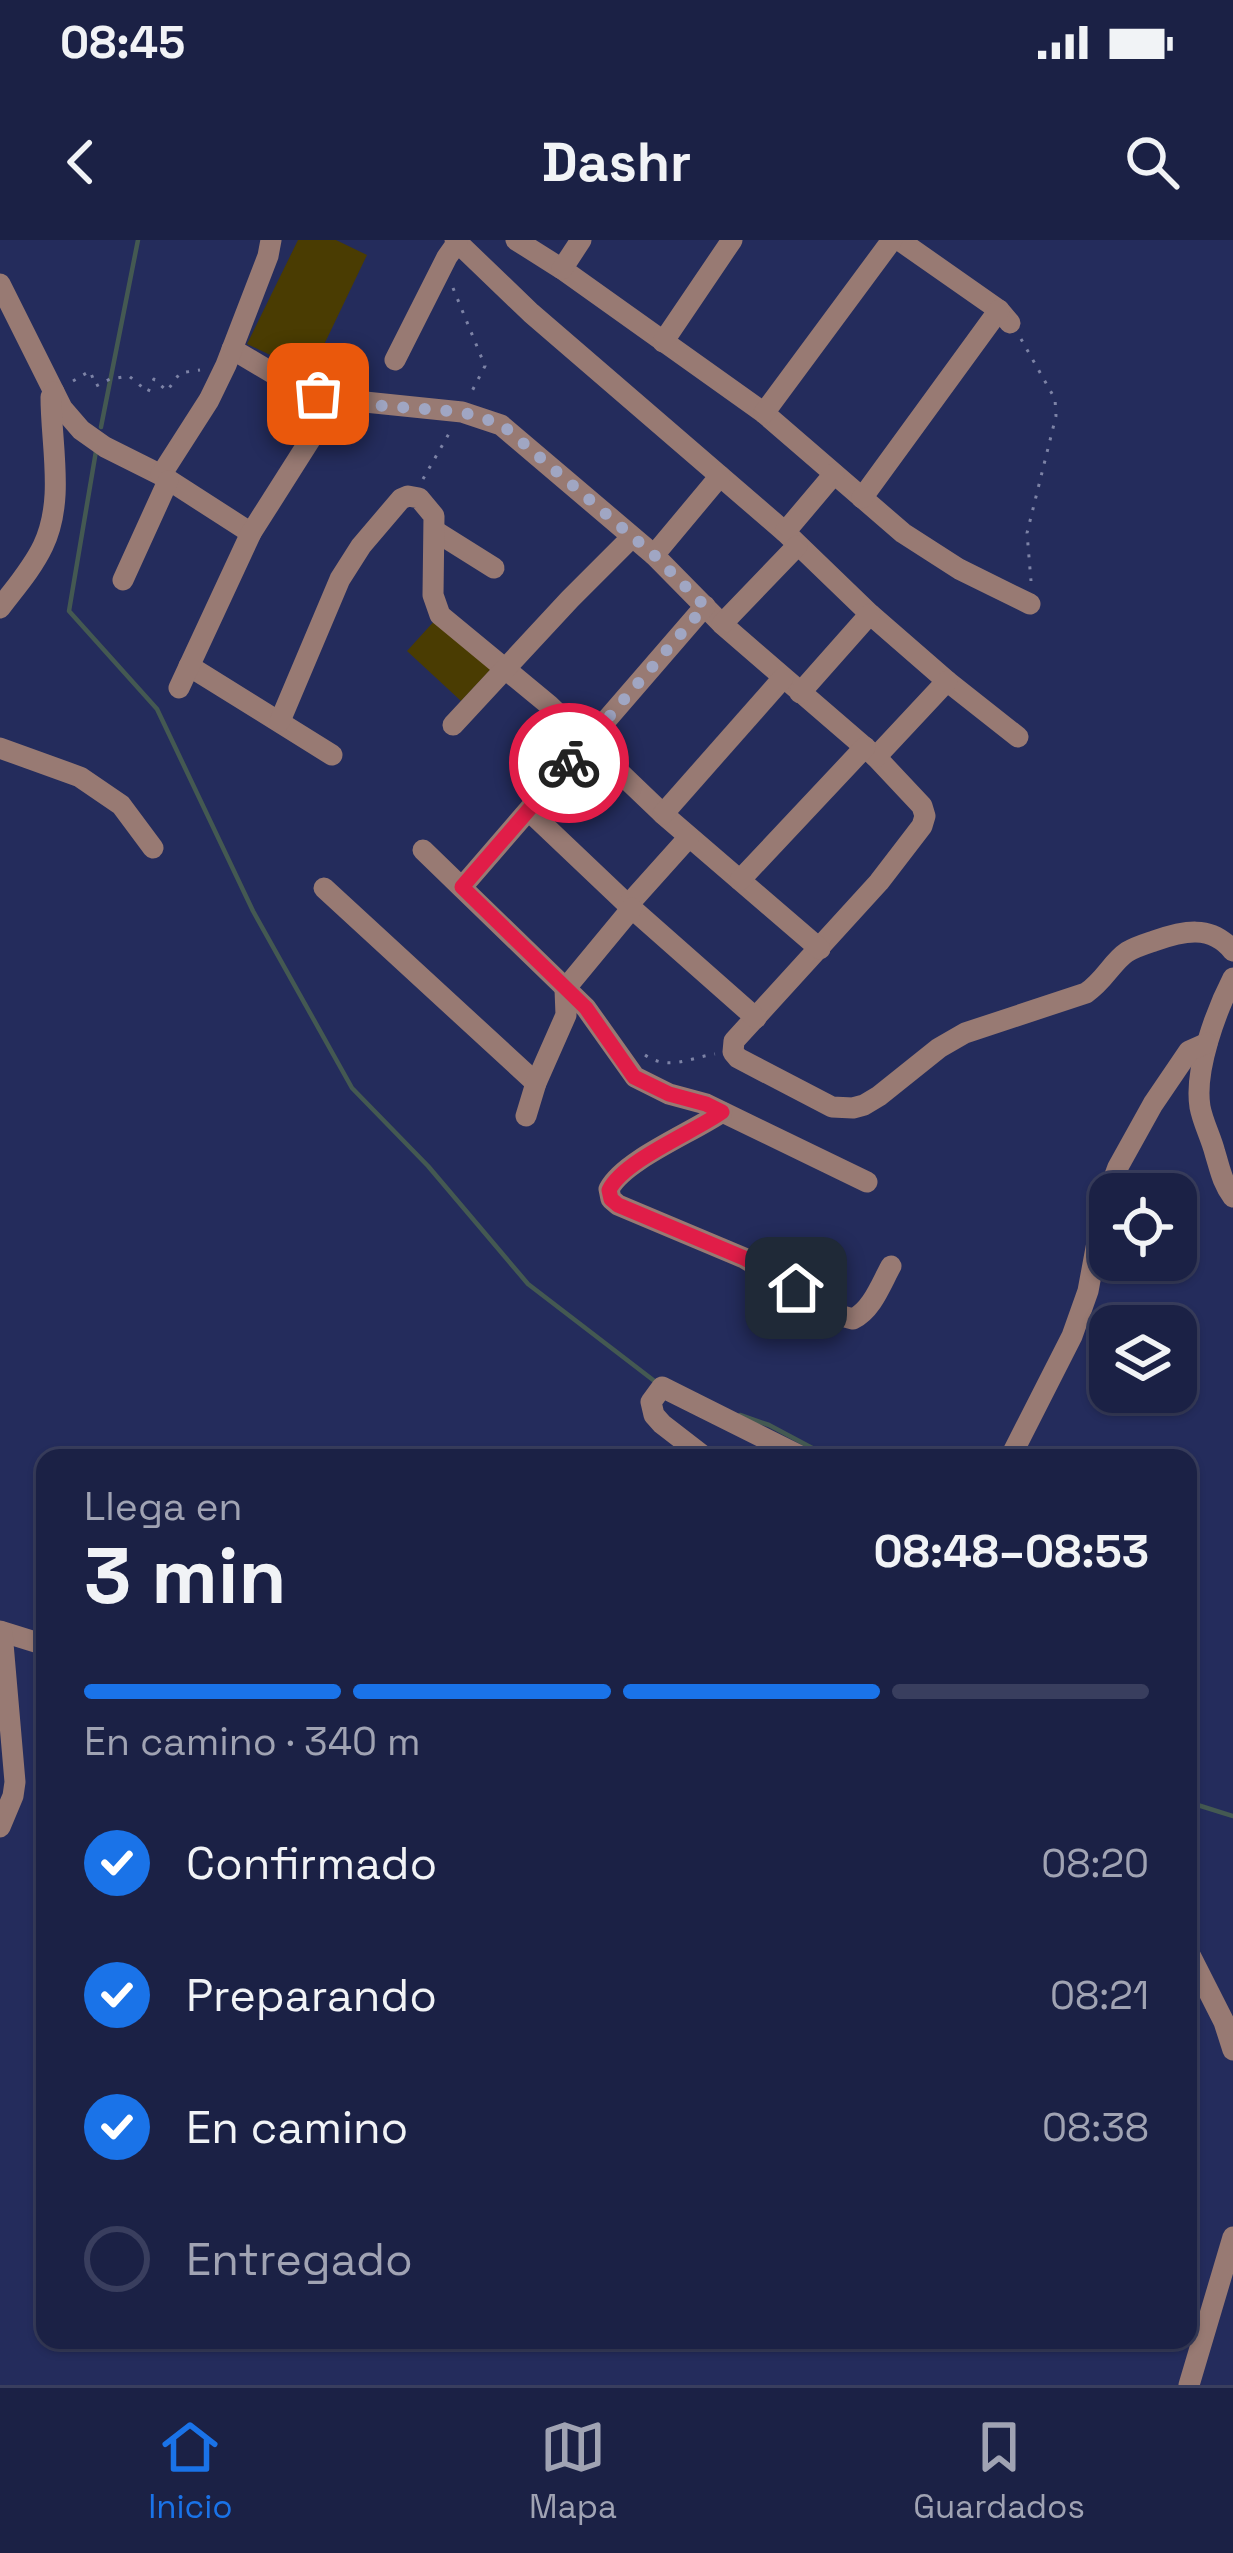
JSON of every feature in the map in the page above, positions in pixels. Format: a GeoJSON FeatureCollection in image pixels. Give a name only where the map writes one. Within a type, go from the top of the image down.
{"type":"FeatureCollection","features":[{"type":"Feature","properties":{"kind":"street"},"geometry":{"type":"LineString","coordinates":[[123,580],[164,478],[229,357],[271,240]]}},
{"type":"Feature","properties":{"kind":"street"},"geometry":{"type":"LineString","coordinates":[[517,240],[764,413],[903,533],[1030,604]]}},
{"type":"Feature","properties":{"kind":"street"},"geometry":{"type":"LineString","coordinates":[[562,268],[581,240]]}},
{"type":"Feature","properties":{"kind":"street"},"geometry":{"type":"LineString","coordinates":[[663,342],[732,240]]}},
{"type":"Feature","properties":{"kind":"street"},"geometry":{"type":"LineString","coordinates":[[764,413],[896,240],[1004,316],[862,498]]}},
{"type":"Feature","properties":{"kind":"street"},"geometry":{"type":"LineString","coordinates":[[395,360],[453,246],[721,476],[947,681],[1018,736]]}},
{"type":"Feature","properties":{"kind":"street"},"geometry":{"type":"LineString","coordinates":[[0,284],[6,311],[62,408],[81,430],[251,533]]}},
{"type":"Feature","properties":{"kind":"street"},"geometry":{"type":"LineString","coordinates":[[229,357],[336,399],[462,412],[501,424],[654,555],[722,624],[915,796],[925,816],[922,826],[879,882],[734,1041],[733,1052],[755,1067],[832,1107],[864,1106],[965,1033],[1086,993],[1101,983],[1124,953],[1138,947],[1184,931],[1214,935],[1233,951]]}},
{"type":"Feature","properties":{"kind":"street"},"geometry":{"type":"LineString","coordinates":[[0,608],[25,576],[49,529],[55,481],[54,392]]}},
{"type":"Feature","properties":{"kind":"street"},"geometry":{"type":"LineString","coordinates":[[179,688],[251,533],[336,399]]}},
{"type":"Feature","properties":{"kind":"street"},"geometry":{"type":"LineString","coordinates":[[722,624],[791,539],[834,474]]}},
{"type":"Feature","properties":{"kind":"street"},"geometry":{"type":"LineString","coordinates":[[654,555],[721,476]]}},
{"type":"Feature","properties":{"kind":"street"},"geometry":{"type":"LineString","coordinates":[[280,721],[340,579],[401,499],[419,498],[431,510],[435,531],[434,595],[440,615],[820,949]]}},
{"type":"Feature","properties":{"kind":"street"},"geometry":{"type":"LineString","coordinates":[[435,531],[494,568]]}},
{"type":"Feature","properties":{"kind":"street"},"geometry":{"type":"LineString","coordinates":[[453,724],[632,537]]}},
{"type":"Feature","properties":{"kind":"street"},"geometry":{"type":"LineString","coordinates":[[462,887],[705,606]]}},
{"type":"Feature","properties":{"kind":"street"},"geometry":{"type":"LineString","coordinates":[[663,814],[870,614]]}},
{"type":"Feature","properties":{"kind":"street"},"geometry":{"type":"LineString","coordinates":[[189,666],[332,755]]}},
{"type":"Feature","properties":{"kind":"street"},"geometry":{"type":"LineString","coordinates":[[740,880],[947,681]]}},
{"type":"Feature","properties":{"kind":"street"},"geometry":{"type":"LineString","coordinates":[[0,748],[80,777],[122,805],[153,848]]}},
{"type":"Feature","properties":{"kind":"street"},"geometry":{"type":"LineString","coordinates":[[529,812],[756,1018]]}},
{"type":"Feature","properties":{"kind":"street"},"geometry":{"type":"LineString","coordinates":[[526,1116],[566,1015],[565,988],[689,837]]}},
{"type":"Feature","properties":{"kind":"street"},"geometry":{"type":"LineString","coordinates":[[423,850],[596,1020],[634,1077],[669,1094],[706,1104],[866,1183]]}},
{"type":"Feature","properties":{"kind":"street"},"geometry":{"type":"LineString","coordinates":[[324,888],[536,1083]]}},
{"type":"Feature","properties":{"kind":"street"},"geometry":{"type":"LineString","coordinates":[[1233,978],[1207,1043],[1199,1093],[1221,1176],[1233,1196]]}},
{"type":"Feature","properties":{"kind":"street"},"geometry":{"type":"LineString","coordinates":[[1015,1449],[1072,1336],[1088,1291],[1105,1205],[1118,1167],[1189,1051],[1207,1043]]}},
{"type":"Feature","properties":{"kind":"street"},"geometry":{"type":"LineString","coordinates":[[722,1112],[614,1180],[611,1199],[744,1258],[838,1316],[853,1319],[862,1315],[890,1266]]}},
{"type":"Feature","properties":{"kind":"street"},"geometry":{"type":"LineString","coordinates":[[695,1449],[654,1415],[651,1402],[662,1387],[786,1449]]}},
{"type":"Feature","properties":{"kind":"street"},"geometry":{"type":"LineString","coordinates":[[0,1827],[15,1782],[1,1631],[36,1642]]}},
{"type":"Feature","properties":{"kind":"street"},"geometry":{"type":"LineString","coordinates":[[1197,1969],[1233,2050]]}},
{"type":"Feature","properties":{"kind":"street"},"geometry":{"type":"LineString","coordinates":[[1189,2385],[1233,2237]]}},
{"type":"Feature","properties":{"kind":"path"},"geometry":{"type":"LineString","coordinates":[[413,496],[485,366],[450,280],[453,246]]}},
{"type":"Feature","properties":{"kind":"path"},"geometry":{"type":"LineString","coordinates":[[1004,316],[1029,350],[1054,399],[1056,416],[1027,533],[1030,604]]}},
{"type":"Feature","properties":{"kind":"path"},"geometry":{"type":"LineString","coordinates":[[54,392],[90,371],[96,386],[129,376],[148,392],[154,379],[167,391],[180,374],[229,357]]}},
{"type":"Feature","properties":{"kind":"path"},"geometry":{"type":"LineString","coordinates":[[642,1053],[666,1065],[733,1052]]}},
{"type":"Feature","properties":{"kind":"shaded area"},"geometry":{"type":"Polygon","coordinates":[[[298,240],[336,240],[367,255],[310,374],[247,344],[298,240]]]}},
{"type":"Feature","properties":{"kind":"shaded area"},"geometry":{"type":"Polygon","coordinates":[[[437,618],[491,669],[461,701],[407,651],[437,618]]]}},
{"type":"Feature","properties":{"kind":"waterway"},"geometry":{"type":"LineString","coordinates":[[101,427],[138,240]]}},
{"type":"Feature","properties":{"kind":"waterway"},"geometry":{"type":"LineString","coordinates":[[96,451],[69,611],[157,709],[253,911],[352,1088],[428,1166],[528,1284],[657,1383]]}},
{"type":"Feature","properties":{"kind":"waterway"},"geometry":{"type":"LineString","coordinates":[[740,1415],[814,1449]]}},
{"type":"Feature","properties":{"kind":"waterway"},"geometry":{"type":"LineString","coordinates":[[1197,1805],[1233,1816]]}},
{"type":"Feature","properties":{"kind":"way so far"},"geometry":{"type":"LineString","coordinates":[[318,394],[373,405],[462,412],[501,424],[654,555],[705,606],[569,763]]}},
{"type":"Feature","properties":{"kind":"route"},"geometry":{"type":"LineString","coordinates":[[569,763],[462,887],[586,1008],[634,1077],[722,1112],[614,1180],[611,1199],[744,1258],[796,1288]]}}]}
